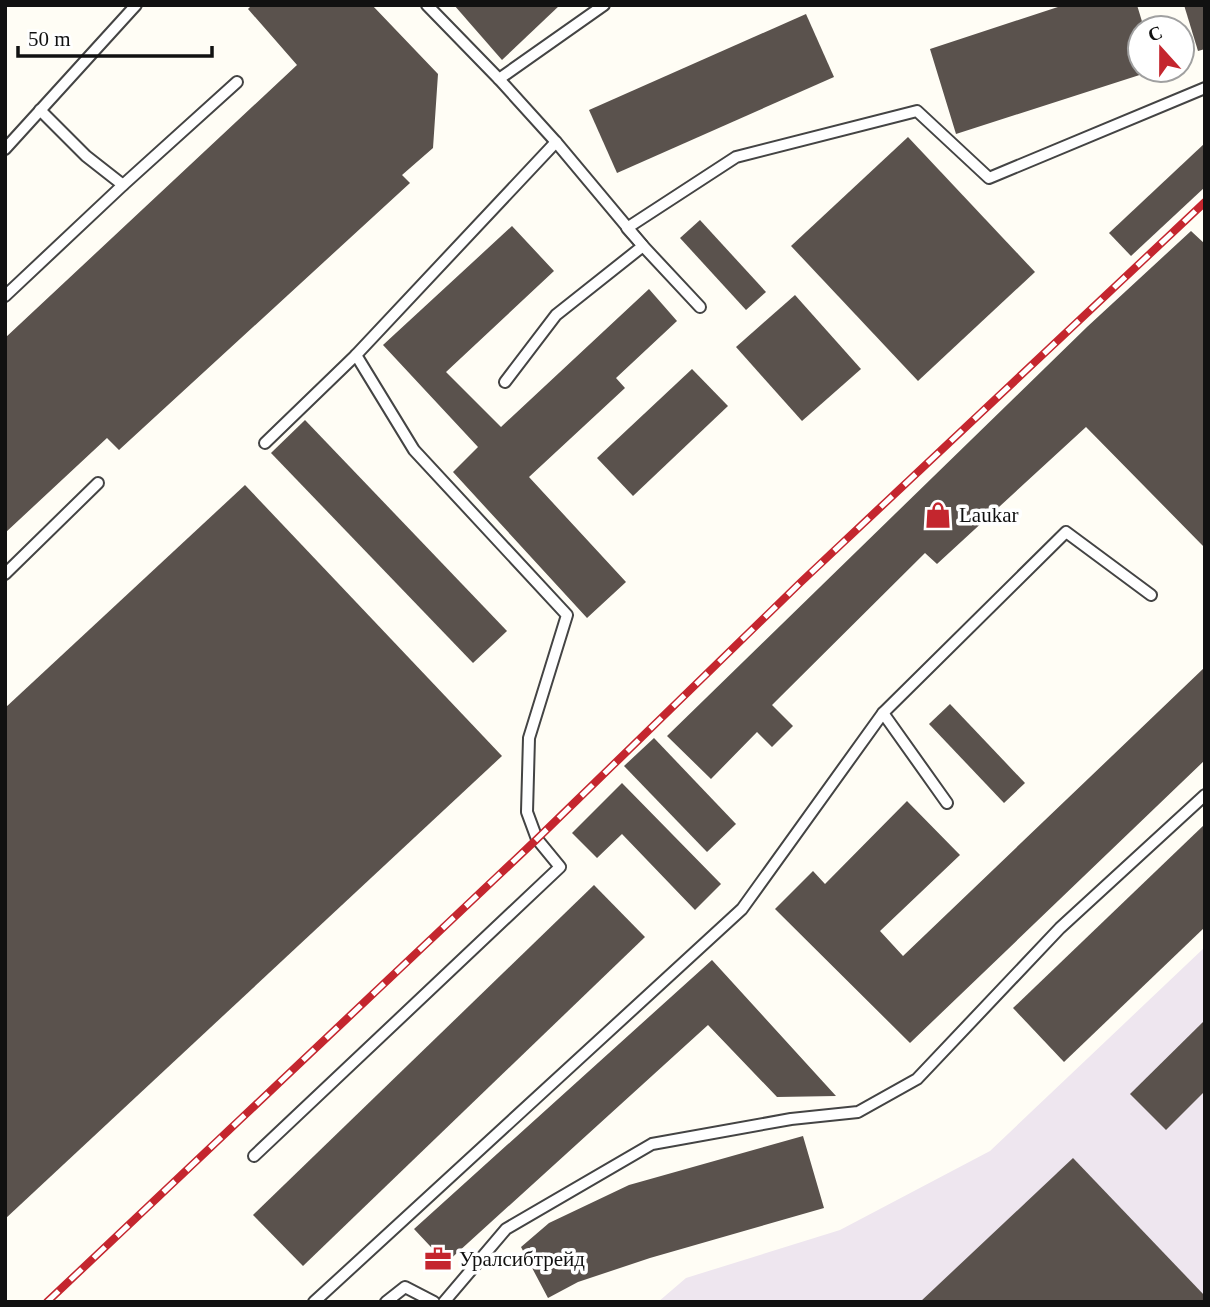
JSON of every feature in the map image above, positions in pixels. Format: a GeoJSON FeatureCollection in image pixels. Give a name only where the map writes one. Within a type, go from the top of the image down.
{"type":"FeatureCollection","features":[{"type":"Feature","properties":{"kind":"lane"},"geometry":{"type":"LineString","coordinates":[[5,149],[136,5]]}},
{"type":"Feature","properties":{"kind":"lane"},"geometry":{"type":"LineString","coordinates":[[427,5],[556,142],[627,228],[700,307]]}},
{"type":"Feature","properties":{"kind":"lane"},"geometry":{"type":"LineString","coordinates":[[499,79],[604,5]]}},
{"type":"Feature","properties":{"kind":"lane"},"geometry":{"type":"LineString","coordinates":[[5,296],[237,82]]}},
{"type":"Feature","properties":{"kind":"lane"},"geometry":{"type":"LineString","coordinates":[[627,228],[736,157],[917,111],[989,178],[1205,88]]}},
{"type":"Feature","properties":{"kind":"lane"},"geometry":{"type":"LineString","coordinates":[[40,110],[86,156],[123,185]]}},
{"type":"Feature","properties":{"kind":"lane"},"geometry":{"type":"LineString","coordinates":[[265,443],[356,355],[556,142]]}},
{"type":"Feature","properties":{"kind":"lane"},"geometry":{"type":"LineString","coordinates":[[505,382],[556,315],[643,246]]}},
{"type":"Feature","properties":{"kind":"lane"},"geometry":{"type":"LineString","coordinates":[[254,1156],[560,867],[537,839],[527,813],[529,738],[567,615],[414,450],[356,355]]}},
{"type":"Feature","properties":{"kind":"lane"},"geometry":{"type":"LineString","coordinates":[[5,574],[98,484]]}},
{"type":"Feature","properties":{"kind":"lane"},"geometry":{"type":"LineString","coordinates":[[314,1302],[742,909],[883,713],[1066,532],[1151,595]]}},
{"type":"Feature","properties":{"kind":"lane"},"geometry":{"type":"LineString","coordinates":[[883,713],[947,803]]}},
{"type":"Feature","properties":{"kind":"lane"},"geometry":{"type":"LineString","coordinates":[[444,1302],[506,1229],[652,1144],[791,1119],[858,1112],[917,1079],[1060,928],[1205,795]]}},
{"type":"Feature","properties":{"kind":"lane"},"geometry":{"type":"LineString","coordinates":[[386,1302],[405,1287],[434,1302]]}},
{"type":"Feature","properties":{"kind":"shaded area"},"geometry":{"type":"Polygon","coordinates":[[[1205,947],[1205,1302],[658,1302],[686,1278],[840,1230],[990,1151],[1205,947]]]}},
{"type":"Feature","properties":{"kind":"building"},"geometry":{"type":"Polygon","coordinates":[[[252,5],[372,5],[438,74],[433,148],[402,175],[410,183],[119,450],[107,438],[5,533],[5,338],[297,65],[248,9],[252,5]]]}},
{"type":"Feature","properties":{"kind":"building"},"geometry":{"type":"Polygon","coordinates":[[[454,5],[560,5],[502,60],[454,5]]]}},
{"type":"Feature","properties":{"kind":"building"},"geometry":{"type":"Polygon","coordinates":[[[1064,5],[1137,5],[1140,14],[1126,14],[1126,79],[956,134],[930,49],[1064,5]]]}},
{"type":"Feature","properties":{"kind":"building"},"geometry":{"type":"Polygon","coordinates":[[[1184,5],[1205,5],[1205,49],[1198,51],[1196,44],[1196,14],[1187,14],[1184,5]]]}},
{"type":"Feature","properties":{"kind":"building"},"geometry":{"type":"Polygon","coordinates":[[[806,14],[834,77],[617,173],[589,110],[806,14]]]}},
{"type":"Feature","properties":{"kind":"building"},"geometry":{"type":"Polygon","coordinates":[[[908,137],[1035,272],[918,381],[791,246],[908,137]]]}},
{"type":"Feature","properties":{"kind":"building"},"geometry":{"type":"Polygon","coordinates":[[[1205,143],[1205,187],[1131,256],[1109,233],[1205,143]]]}},
{"type":"Feature","properties":{"kind":"building"},"geometry":{"type":"Polygon","coordinates":[[[700,220],[766,292],[746,310],[680,238],[700,220]]]}},
{"type":"Feature","properties":{"kind":"building"},"geometry":{"type":"Polygon","coordinates":[[[512,226],[554,271],[446,372],[501,427],[649,289],[677,321],[616,378],[625,388],[529,477],[626,582],[587,618],[453,472],[478,447],[383,345],[512,226]]]}},
{"type":"Feature","properties":{"kind":"building"},"geometry":{"type":"Polygon","coordinates":[[[1191,231],[1205,244],[1205,548],[1086,427],[937,564],[925,553],[772,705],[793,726],[772,747],[757,732],[711,779],[667,736],[1087,327],[1191,231]]]}},
{"type":"Feature","properties":{"kind":"building"},"geometry":{"type":"Polygon","coordinates":[[[795,295],[861,369],[802,421],[736,347],[795,295]]]}},
{"type":"Feature","properties":{"kind":"building"},"geometry":{"type":"Polygon","coordinates":[[[692,369],[728,406],[633,496],[597,458],[692,369]]]}},
{"type":"Feature","properties":{"kind":"building"},"geometry":{"type":"Polygon","coordinates":[[[305,420],[507,631],[473,663],[271,453],[305,420]]]}},
{"type":"Feature","properties":{"kind":"building"},"geometry":{"type":"Polygon","coordinates":[[[245,485],[502,756],[5,1219],[5,708],[245,485]]]}},
{"type":"Feature","properties":{"kind":"building"},"geometry":{"type":"Polygon","coordinates":[[[1205,667],[1205,760],[910,1043],[775,909],[813,871],[825,884],[907,801],[960,855],[880,931],[903,956],[1205,667]]]}},
{"type":"Feature","properties":{"kind":"building"},"geometry":{"type":"Polygon","coordinates":[[[950,704],[1025,783],[1004,803],[929,724],[950,704]]]}},
{"type":"Feature","properties":{"kind":"building"},"geometry":{"type":"Polygon","coordinates":[[[654,738],[736,824],[707,852],[624,766],[654,738]]]}},
{"type":"Feature","properties":{"kind":"building"},"geometry":{"type":"Polygon","coordinates":[[[622,783],[721,884],[695,910],[622,834],[597,858],[572,833],[622,783]]]}},
{"type":"Feature","properties":{"kind":"building"},"geometry":{"type":"Polygon","coordinates":[[[1205,824],[1205,927],[1064,1062],[1013,1008],[1205,824]]]}},
{"type":"Feature","properties":{"kind":"building"},"geometry":{"type":"Polygon","coordinates":[[[594,885],[645,937],[303,1266],[253,1215],[594,885]]]}},
{"type":"Feature","properties":{"kind":"building"},"geometry":{"type":"Polygon","coordinates":[[[712,960],[836,1096],[777,1097],[708,1025],[446,1263],[414,1229],[712,960]]]}},
{"type":"Feature","properties":{"kind":"building"},"geometry":{"type":"Polygon","coordinates":[[[1205,1020],[1205,1091],[1166,1130],[1130,1094],[1205,1020]]]}},
{"type":"Feature","properties":{"kind":"building"},"geometry":{"type":"Polygon","coordinates":[[[803,1136],[824,1208],[650,1258],[578,1282],[548,1298],[521,1247],[549,1223],[629,1185],[803,1136]]]}},
{"type":"Feature","properties":{"kind":"building"},"geometry":{"type":"Polygon","coordinates":[[[1073,1158],[1205,1296],[1205,1302],[920,1302],[1073,1158]]]}},
{"type":"Feature","properties":{"kind":"railway"},"geometry":{"type":"LineString","coordinates":[[47,1302],[537,839],[801,582],[1205,202]]}},
{"type":"Feature","properties":{"kind":"place","name":"Laukar"},"geometry":{"type":"Point","coordinates":[938,515]}},
{"type":"Feature","properties":{"kind":"place","name":"Уралcибтрейд"},"geometry":{"type":"Point","coordinates":[438,1259]}}]}
